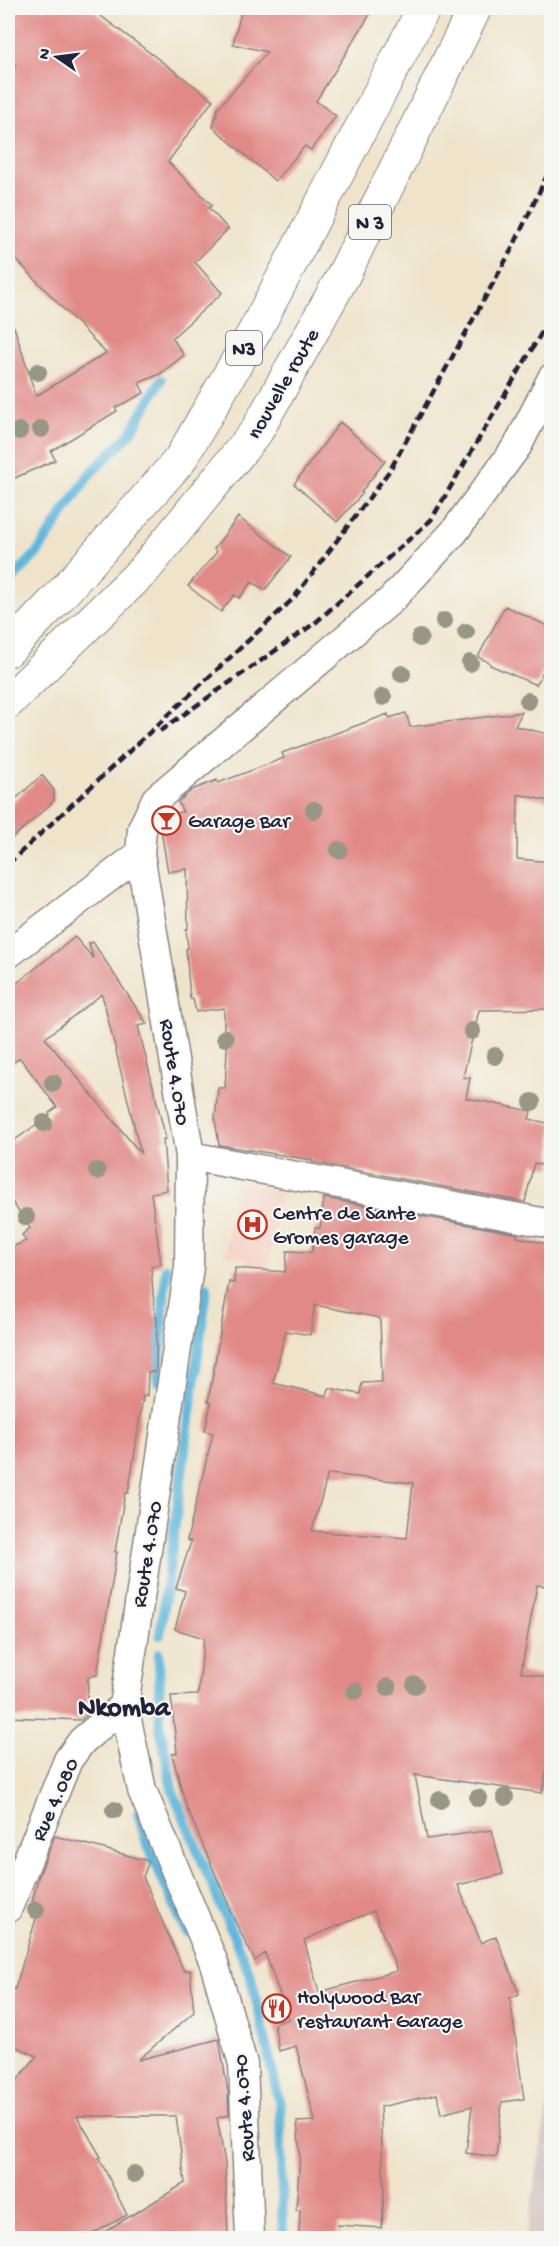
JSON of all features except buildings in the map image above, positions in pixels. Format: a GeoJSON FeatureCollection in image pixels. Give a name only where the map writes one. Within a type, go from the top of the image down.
{"type":"FeatureCollection","features":[{"type":"Feature","properties":{"kind":"highway","name":"N3"},"geometry":{"type":"LineString","coordinates":[[8,650],[58,598],[180,460],[256,329],[424,8]]}},
{"type":"Feature","properties":{"kind":"highway","name":"nouvelle route"},"geometry":{"type":"LineString","coordinates":[[8,702],[144,570],[256,432],[343,276],[475,8]]}},
{"type":"Feature","properties":{"kind":"street","name":"Route 4.070"},"geometry":{"type":"LineString","coordinates":[[250,2238],[243,2064],[214,1963],[142,1790],[123,1706],[189,1267],[190,1156],[140,854],[142,830],[156,799],[391,600],[454,532],[518,445],[552,378]]}},
{"type":"Feature","properties":{"kind":"street"},"geometry":{"type":"LineString","coordinates":[[8,954],[140,854]]}},
{"type":"Feature","properties":{"kind":"street"},"geometry":{"type":"LineString","coordinates":[[190,1156],[552,1224]]}},
{"type":"Feature","properties":{"kind":"street","name":"Rue 4.080"},"geometry":{"type":"LineString","coordinates":[[8,1908],[68,1760],[82,1741],[123,1706]]}},
{"type":"Feature","properties":{"kind":"shaded area","name":"Centre de Sante Gromes garage"},"geometry":{"type":"Polygon","coordinates":[[[235,1184],[280,1191],[268,1266],[247,1265],[247,1258],[225,1255],[235,1184]]]}},
{"type":"Feature","properties":{"kind":"shaded area"},"geometry":{"type":"Polygon","coordinates":[[[551,2083],[551,2238],[526,2238],[551,2083]]]}},
{"type":"Feature","properties":{"kind":"waterway"},"geometry":{"type":"LineString","coordinates":[[8,584],[37,553],[89,475],[130,434],[161,380]]}},
{"type":"Feature","properties":{"kind":"waterway"},"geometry":{"type":"LineString","coordinates":[[158,1381],[166,1268]]}},
{"type":"Feature","properties":{"kind":"waterway"},"geometry":{"type":"LineString","coordinates":[[160,1635],[207,1287]]}},
{"type":"Feature","properties":{"kind":"waterway"},"geometry":{"type":"LineString","coordinates":[[159,1653],[160,1726],[172,1789],[251,1977],[280,2105],[283,2238]]}},
{"type":"Feature","properties":{"kind":"waterway"},"geometry":{"type":"LineString","coordinates":[[138,1813],[146,1841],[186,1932]]}},
{"type":"Feature","properties":{"kind":"railway"},"geometry":{"type":"LineString","coordinates":[[8,864],[293,599],[390,470],[513,247],[552,165]]}},
{"type":"Feature","properties":{"kind":"railway"},"geometry":{"type":"LineString","coordinates":[[160,731],[315,623],[431,520],[552,315]]}},
{"type":"Feature","properties":{"kind":"place","name":"Garage Bar"},"geometry":{"type":"Point","coordinates":[167,820]}},
{"type":"Feature","properties":{"kind":"place","name":"Centre de Sante Gromes garage"},"geometry":{"type":"Point","coordinates":[252,1224]}},
{"type":"Feature","properties":{"kind":"place","name":"Holywood Bar restaurant Garage"},"geometry":{"type":"Point","coordinates":[276,2008]}},
{"type":"Feature","properties":{"kind":"district","name":"Nkomba"},"geometry":{"type":"Point","coordinates":[124,1706]}}]}
